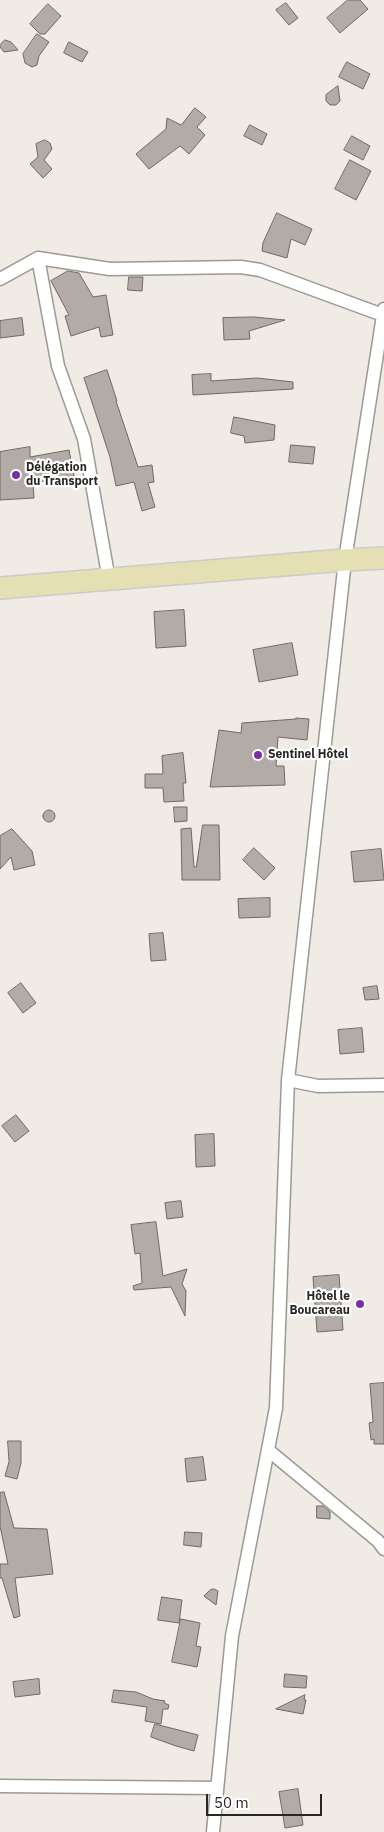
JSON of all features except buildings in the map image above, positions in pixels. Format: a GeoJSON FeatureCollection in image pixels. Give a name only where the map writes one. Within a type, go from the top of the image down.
{"type":"FeatureCollection","features":[{"type":"Feature","properties":{"kind":"main road"},"geometry":{"type":"LineString","coordinates":[[0,588],[384,558]]}},
{"type":"Feature","properties":{"kind":"street"},"geometry":{"type":"LineString","coordinates":[[38,258],[58,366],[84,439],[109,580]]}},
{"type":"Feature","properties":{"kind":"street"},"geometry":{"type":"LineString","coordinates":[[0,279],[38,258],[110,269],[240,267],[260,270],[383,312],[345,560],[288,1080],[276,1408],[232,1636],[213,1832]]}},
{"type":"Feature","properties":{"kind":"street"},"geometry":{"type":"LineString","coordinates":[[288,1080],[318,1086],[384,1085]]}},
{"type":"Feature","properties":{"kind":"street"},"geometry":{"type":"LineString","coordinates":[[268,1450],[384,1549]]}},
{"type":"Feature","properties":{"kind":"street"},"geometry":{"type":"LineString","coordinates":[[0,1786],[217,1788]]}},
{"type":"Feature","properties":{"kind":"place","name":"Délégation du Transport"},"geometry":{"type":"Point","coordinates":[16,475]}},
{"type":"Feature","properties":{"kind":"place","name":"Sentinel Hôtel"},"geometry":{"type":"Point","coordinates":[258,755]}},
{"type":"Feature","properties":{"kind":"place","name":"Hôtel le Boucareau"},"geometry":{"type":"Point","coordinates":[360,1304]}}]}
